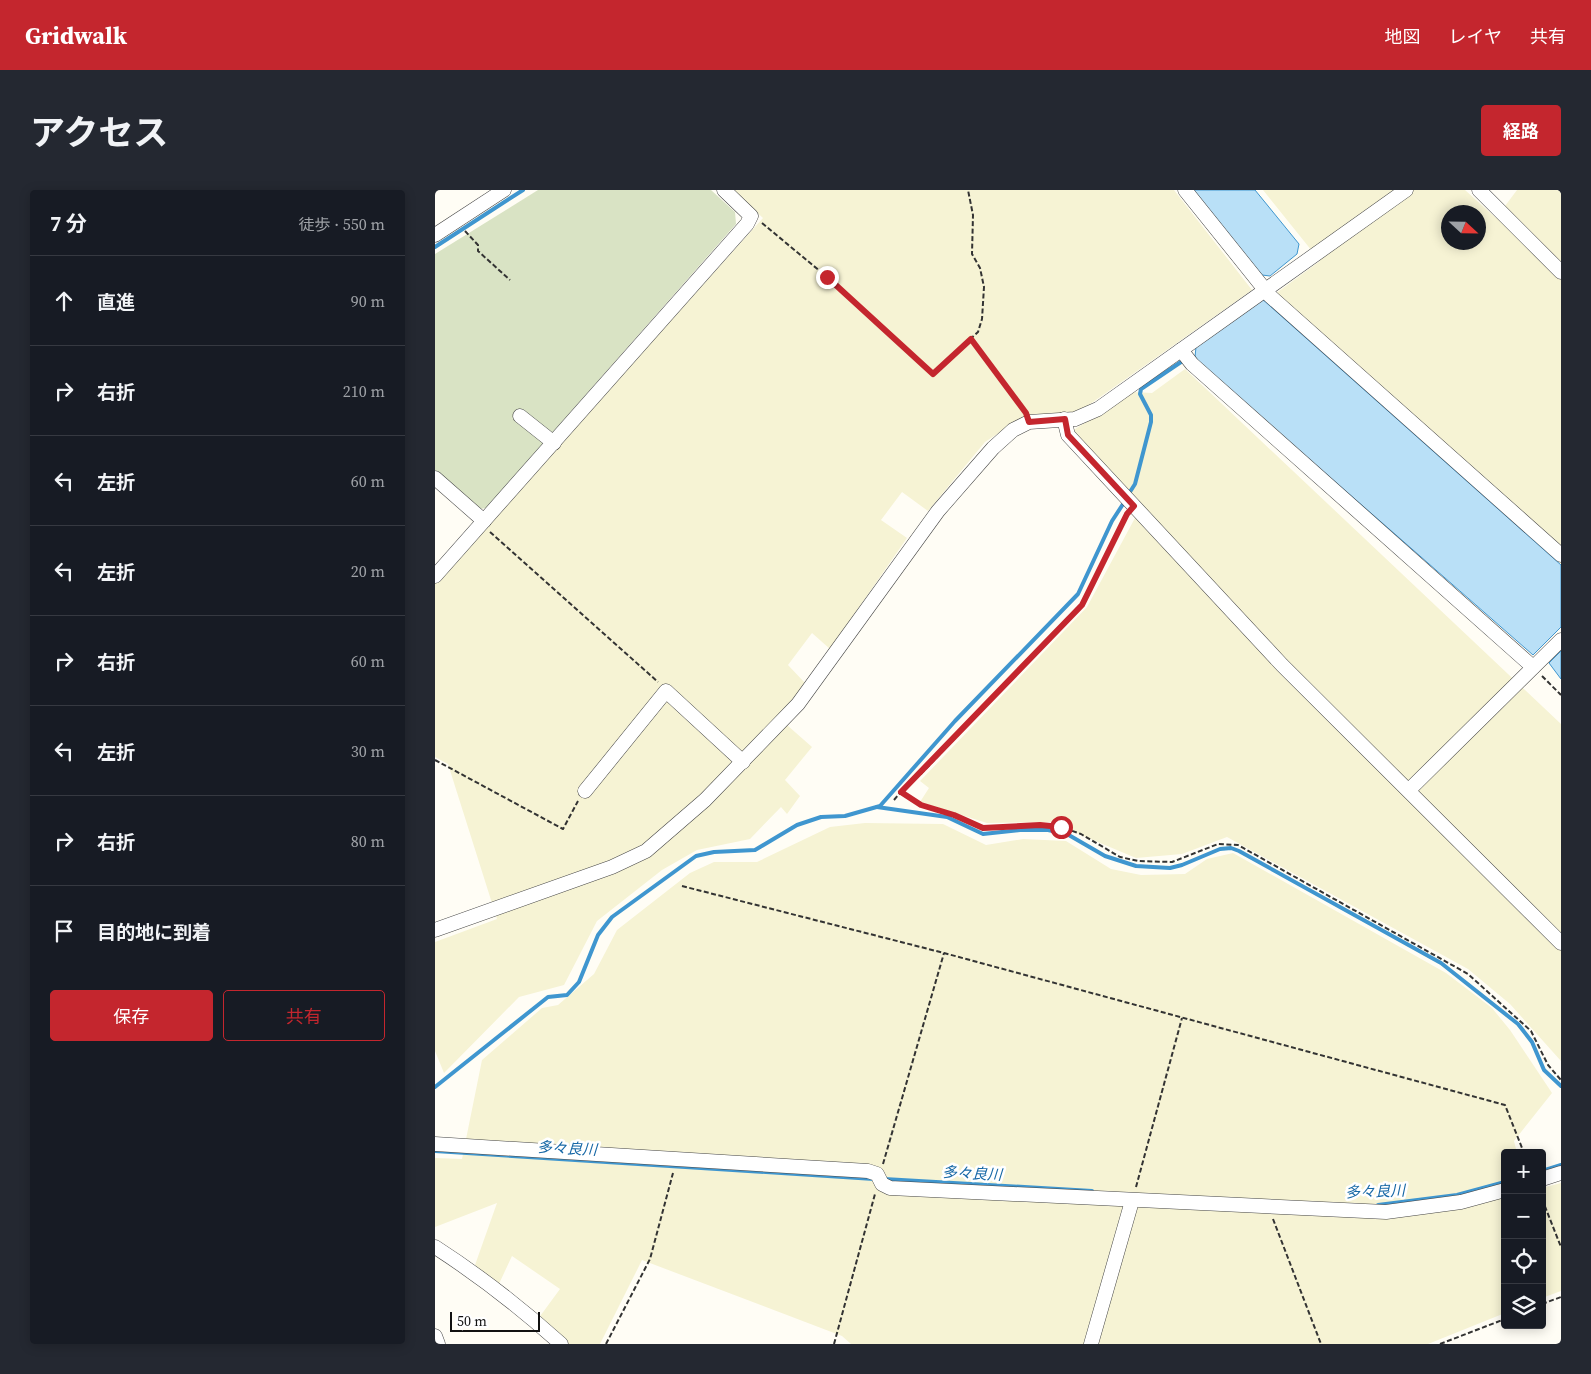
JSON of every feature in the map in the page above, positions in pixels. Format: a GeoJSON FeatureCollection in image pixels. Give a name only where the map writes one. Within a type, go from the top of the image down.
{"type":"FeatureCollection","features":[{"type":"Feature","properties":{"kind":"street"},"geometry":{"type":"LineString","coordinates":[[435,234],[504,190]]}},
{"type":"Feature","properties":{"kind":"street"},"geometry":{"type":"LineString","coordinates":[[435,576],[747,224],[751,216],[724,190]]}},
{"type":"Feature","properties":{"kind":"street"},"geometry":{"type":"LineString","coordinates":[[1185,190],[1265,290],[1561,555]]}},
{"type":"Feature","properties":{"kind":"street"},"geometry":{"type":"LineString","coordinates":[[435,930],[612,866],[646,851],[705,800],[811,689],[938,511],[993,448],[1013,430],[1029,422],[1082,417],[1098,409],[1406,190]]}},
{"type":"Feature","properties":{"kind":"street"},"geometry":{"type":"LineString","coordinates":[[1479,190],[1561,272]]}},
{"type":"Feature","properties":{"kind":"street"},"geometry":{"type":"LineString","coordinates":[[1181,350],[1193,364],[1533,667]]}},
{"type":"Feature","properties":{"kind":"street"},"geometry":{"type":"LineString","coordinates":[[521,416],[554,442]]}},
{"type":"Feature","properties":{"kind":"street"},"geometry":{"type":"LineString","coordinates":[[1065,419],[1068,435],[1282,665],[1561,943]]}},
{"type":"Feature","properties":{"kind":"street"},"geometry":{"type":"LineString","coordinates":[[435,478],[484,521]]}},
{"type":"Feature","properties":{"kind":"street"},"geometry":{"type":"LineString","coordinates":[[1409,790],[1561,640]]}},
{"type":"Feature","properties":{"kind":"street"},"geometry":{"type":"LineString","coordinates":[[585,791],[666,691],[743,762]]}},
{"type":"Feature","properties":{"kind":"street"},"geometry":{"type":"LineString","coordinates":[[435,1144],[868,1171],[890,1188],[1132,1201],[1386,1212],[1461,1202],[1501,1191]]}},
{"type":"Feature","properties":{"kind":"street"},"geometry":{"type":"LineString","coordinates":[[1546,1178],[1561,1173]]}},
{"type":"Feature","properties":{"kind":"street"},"geometry":{"type":"LineString","coordinates":[[1091,1344],[1132,1201]]}},
{"type":"Feature","properties":{"kind":"street"},"geometry":{"type":"LineString","coordinates":[[435,1247],[480,1276],[527,1313],[561,1344]]}},
{"type":"Feature","properties":{"kind":"street"},"geometry":{"type":"LineString","coordinates":[[435,1336],[438,1344]]}},
{"type":"Feature","properties":{"kind":"path"},"geometry":{"type":"LineString","coordinates":[[751,216],[760,221],[827,277],[933,374],[978,332],[982,319],[984,287],[980,268],[972,254],[973,214],[968,190]]}},
{"type":"Feature","properties":{"kind":"path"},"geometry":{"type":"LineString","coordinates":[[467,233],[478,245],[478,251],[510,280]]}},
{"type":"Feature","properties":{"kind":"path"},"geometry":{"type":"LineString","coordinates":[[971,339],[1026,413],[1029,422]]}},
{"type":"Feature","properties":{"kind":"path"},"geometry":{"type":"LineString","coordinates":[[894,800],[909,781],[920,775],[1082,605],[1127,514],[1130,501]]}},
{"type":"Feature","properties":{"kind":"path"},"geometry":{"type":"LineString","coordinates":[[484,521],[486,529],[666,691]]}},
{"type":"Feature","properties":{"kind":"path"},"geometry":{"type":"LineString","coordinates":[[1533,667],[1561,695]]}},
{"type":"Feature","properties":{"kind":"path"},"geometry":{"type":"LineString","coordinates":[[435,760],[563,829],[585,791]]}},
{"type":"Feature","properties":{"kind":"path"},"geometry":{"type":"LineString","coordinates":[[901,792],[921,805],[954,815],[983,828],[1040,825],[1069,830],[1120,857],[1138,861],[1172,862],[1218,844],[1238,845],[1468,974],[1531,1031],[1547,1065],[1561,1080]]}},
{"type":"Feature","properties":{"kind":"path"},"geometry":{"type":"LineString","coordinates":[[681,886],[944,953],[1505,1105],[1522,1149]]}},
{"type":"Feature","properties":{"kind":"path"},"geometry":{"type":"LineString","coordinates":[[834,1344],[944,953]]}},
{"type":"Feature","properties":{"kind":"path"},"geometry":{"type":"LineString","coordinates":[[1132,1201],[1182,1018]]}},
{"type":"Feature","properties":{"kind":"path"},"geometry":{"type":"LineString","coordinates":[[606,1344],[650,1259],[676,1160]]}},
{"type":"Feature","properties":{"kind":"path"},"geometry":{"type":"LineString","coordinates":[[1268,1207],[1321,1344]]}},
{"type":"Feature","properties":{"kind":"path"},"geometry":{"type":"LineString","coordinates":[[1546,1209],[1561,1247]]}},
{"type":"Feature","properties":{"kind":"path"},"geometry":{"type":"LineString","coordinates":[[1546,1303],[1561,1297]]}},
{"type":"Feature","properties":{"kind":"path"},"geometry":{"type":"LineString","coordinates":[[1440,1344],[1501,1321]]}},
{"type":"Feature","properties":{"kind":"shaded area"},"geometry":{"type":"Polygon","coordinates":[[[732,190],[1174,190],[1252,290],[1076,414],[1020,419],[985,442],[928,511],[902,492],[881,520],[907,538],[830,649],[812,633],[788,665],[805,683],[779,718],[812,747],[785,780],[800,796],[787,814],[781,807],[750,839],[697,850],[662,870],[597,921],[564,985],[519,997],[444,1073],[435,1051],[435,942],[497,919],[448,764],[435,757],[435,583],[763,218],[732,190]]]}},
{"type":"Feature","properties":{"kind":"shaded area"},"geometry":{"type":"Polygon","coordinates":[[[1263,190],[1465,190],[1482,205],[1441,205],[1441,250],[1486,250],[1486,209],[1496,218],[1517,190],[1561,190],[1561,564],[1275,294],[1320,261],[1263,190]]]}},
{"type":"Feature","properties":{"kind":"shaded area"},"geometry":{"type":"Polygon","coordinates":[[[1185,369],[1561,724],[1561,1061],[1510,1004],[1468,969],[1227,837],[1182,854],[1136,858],[1050,822],[987,823],[920,802],[929,788],[920,781],[1087,607],[1142,505],[1072,431],[1133,392],[1152,393],[1185,369]]]}},
{"type":"Feature","properties":{"kind":"shaded area"},"geometry":{"type":"Polygon","coordinates":[[[865,823],[943,824],[986,845],[1023,839],[1066,841],[1111,869],[1141,875],[1185,874],[1207,859],[1233,853],[1446,973],[1492,1008],[1510,1030],[1552,1093],[1514,1141],[1516,1149],[1501,1149],[1501,1315],[1428,1344],[851,1344],[842,1336],[642,1260],[600,1344],[566,1344],[538,1319],[560,1289],[512,1256],[498,1286],[475,1265],[497,1203],[435,1227],[435,1158],[462,1159],[482,1060],[542,1008],[558,1005],[594,974],[617,930],[690,873],[714,862],[757,862],[830,827],[865,823]]]}},
{"type":"Feature","properties":{"kind":"shaded area"},"geometry":{"type":"Polygon","coordinates":[[[1561,1183],[1561,1291],[1546,1297],[1546,1194],[1546,1187],[1561,1183]]]}},
{"type":"Feature","properties":{"kind":"green space"},"geometry":{"type":"Polygon","coordinates":[[[538,190],[711,190],[735,212],[736,224],[486,508],[480,509],[435,470],[435,254],[538,190]]]}},
{"type":"Feature","properties":{"kind":"water"},"geometry":{"type":"Polygon","coordinates":[[[1191,190],[1255,190],[1299,244],[1297,254],[1270,276],[1262,275],[1191,190]]]}},
{"type":"Feature","properties":{"kind":"water"},"geometry":{"type":"Polygon","coordinates":[[[1261,298],[1561,565],[1561,627],[1533,655],[1195,357],[1196,347],[1261,298]]]}},
{"type":"Feature","properties":{"kind":"water"},"geometry":{"type":"Polygon","coordinates":[[[1561,651],[1561,679],[1549,663],[1561,651]]]}},
{"type":"Feature","properties":{"kind":"waterway"},"geometry":{"type":"LineString","coordinates":[[435,247],[523,190]]}},
{"type":"Feature","properties":{"kind":"waterway"},"geometry":{"type":"LineString","coordinates":[[1128,495],[1135,484],[1151,422],[1151,415],[1140,394],[1141,389],[1181,362]]}},
{"type":"Feature","properties":{"kind":"waterway"},"geometry":{"type":"LineString","coordinates":[[435,1087],[548,997],[567,995],[579,982],[598,935],[612,917],[696,856],[714,852],[755,850],[797,825],[821,817],[845,816],[880,806],[955,721],[1078,594],[1112,521],[1125,501]]}},
{"type":"Feature","properties":{"kind":"waterway"},"geometry":{"type":"LineString","coordinates":[[877,807],[947,817],[983,834],[1020,830],[1048,830],[1067,834],[1105,856],[1136,866],[1170,868],[1220,849],[1231,848],[1239,851],[1441,963],[1518,1024],[1532,1042],[1544,1070],[1561,1086]]}},
{"type":"Feature","properties":{"kind":"waterway","name":"多々良川"},"geometry":{"type":"LineString","coordinates":[[435,1151],[874,1179]]}},
{"type":"Feature","properties":{"kind":"waterway","name":"多々良川"},"geometry":{"type":"LineString","coordinates":[[1546,1170],[1561,1165]]}},
{"type":"Feature","properties":{"kind":"waterway","name":"多々良川"},"geometry":{"type":"LineString","coordinates":[[884,1179],[1092,1191]]}},
{"type":"Feature","properties":{"kind":"waterway","name":"多々良川"},"geometry":{"type":"LineString","coordinates":[[1378,1205],[1457,1195],[1501,1183]]}},
{"type":"Feature","properties":{"kind":"route"},"geometry":{"type":"LineString","coordinates":[[827,277],[933,374],[971,339],[1026,413],[1029,422],[1065,419],[1068,435],[1134,506],[1127,514],[1082,605],[920,775],[909,781],[901,792],[921,805],[954,815],[983,828],[1022,825],[1061,827]]}}]}
